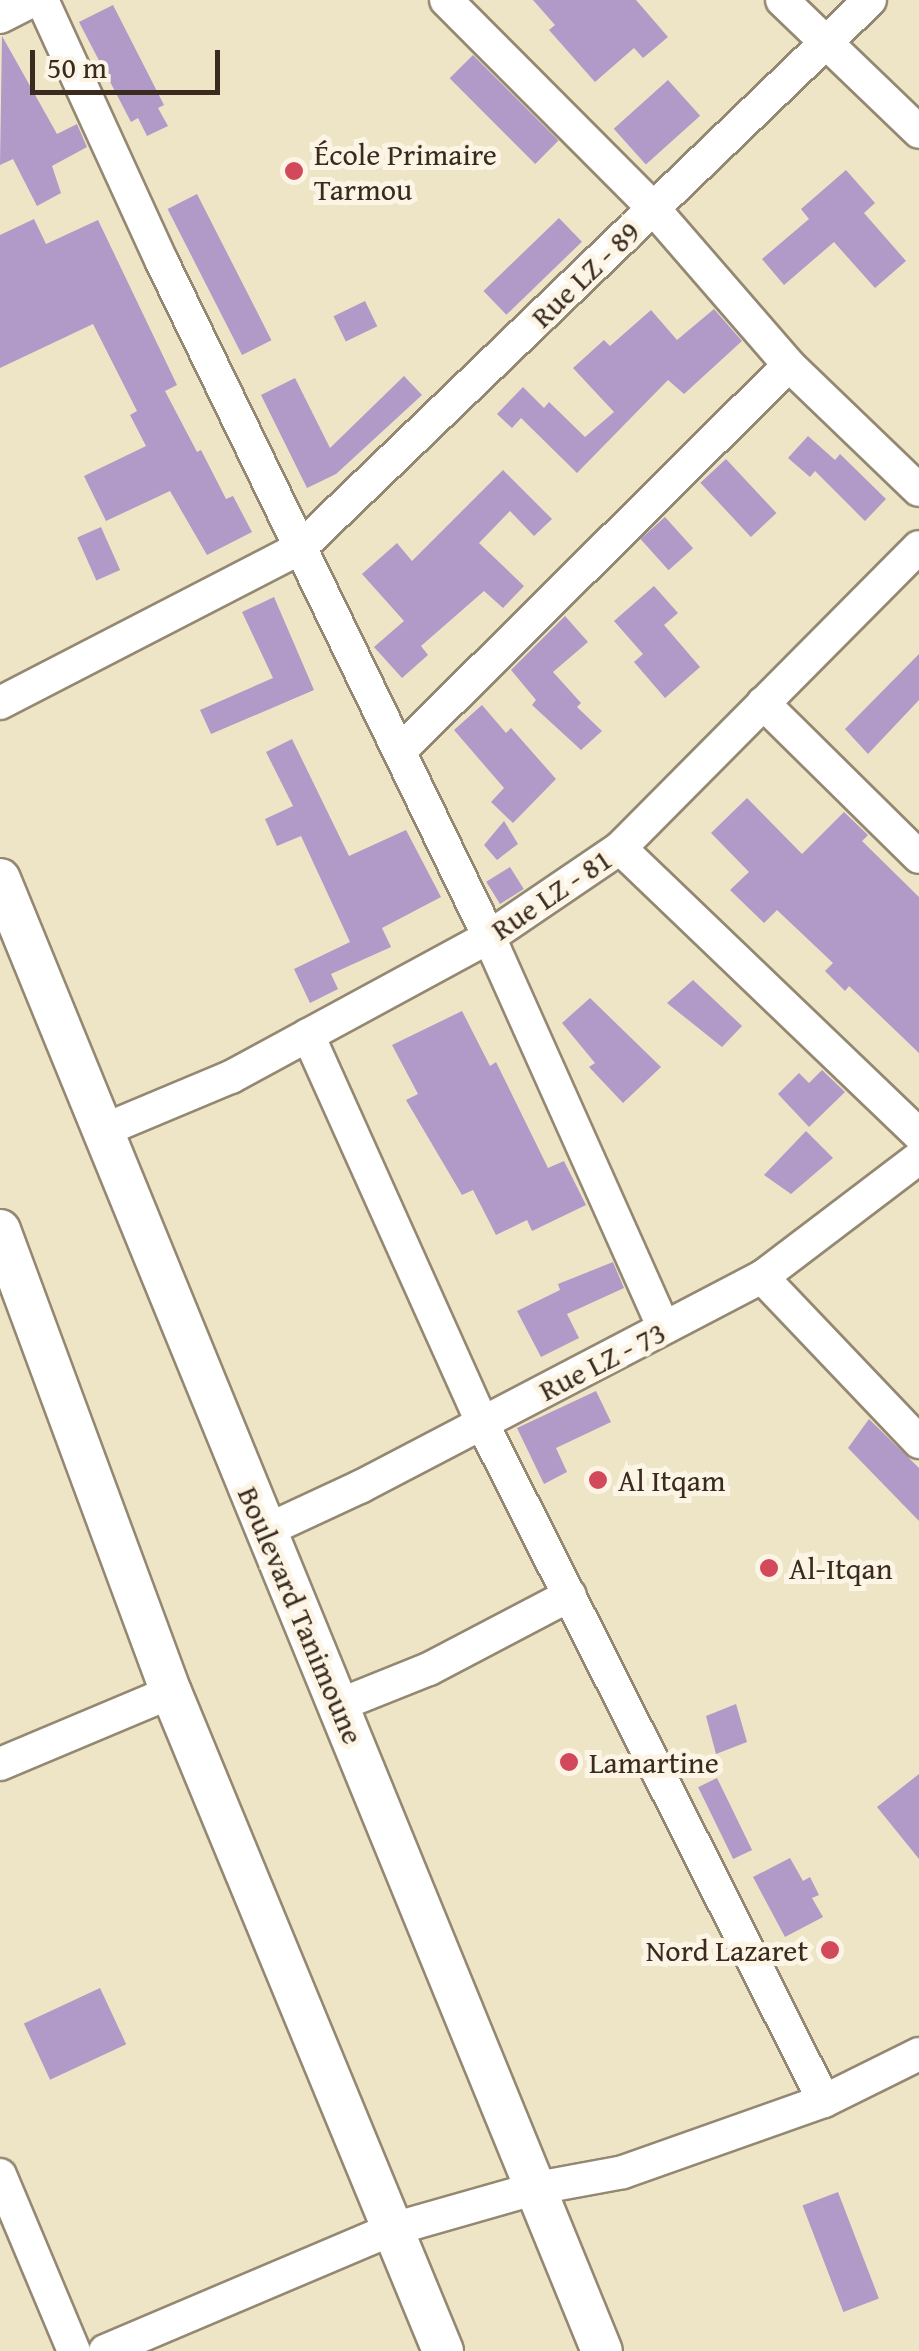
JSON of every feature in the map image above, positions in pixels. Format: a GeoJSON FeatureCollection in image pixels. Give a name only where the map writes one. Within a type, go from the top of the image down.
{"type":"FeatureCollection","features":[{"type":"Feature","properties":{"kind":"main road","name":"Boulevard Tanimoune"},"geometry":{"type":"LineString","coordinates":[[0,879],[602,2351]]}},
{"type":"Feature","properties":{"kind":"main road"},"geometry":{"type":"LineString","coordinates":[[0,1230],[171,1692],[443,2351]]}},
{"type":"Feature","properties":{"kind":"street"},"geometry":{"type":"LineString","coordinates":[[0,16],[33,0]]}},
{"type":"Feature","properties":{"kind":"street"},"geometry":{"type":"LineString","coordinates":[[42,0],[299,548],[489,936],[664,1328]]}},
{"type":"Feature","properties":{"kind":"street"},"geometry":{"type":"LineString","coordinates":[[446,0],[653,208],[790,365],[919,490]]}},
{"type":"Feature","properties":{"kind":"street"},"geometry":{"type":"LineString","coordinates":[[782,0],[919,132]]}},
{"type":"Feature","properties":{"kind":"street","name":"Rue LZ - 89"},"geometry":{"type":"LineString","coordinates":[[0,703],[299,548],[870,0]]}},
{"type":"Feature","properties":{"kind":"street"},"geometry":{"type":"LineString","coordinates":[[400,751],[790,365]]}},
{"type":"Feature","properties":{"kind":"street","name":"Rue LZ - 81"},"geometry":{"type":"LineString","coordinates":[[104,1130],[231,1077],[308,1035],[489,936],[620,848],[919,547]]}},
{"type":"Feature","properties":{"kind":"street"},"geometry":{"type":"LineString","coordinates":[[763,703],[919,857]]}},
{"type":"Feature","properties":{"kind":"street"},"geometry":{"type":"LineString","coordinates":[[620,848],[919,1135]]}},
{"type":"Feature","properties":{"kind":"street"},"geometry":{"type":"LineString","coordinates":[[308,1035],[482,1423],[824,2101]]}},
{"type":"Feature","properties":{"kind":"street","name":"Rue LZ - 73"},"geometry":{"type":"LineString","coordinates":[[264,1531],[762,1278],[919,1158]]}},
{"type":"Feature","properties":{"kind":"street"},"geometry":{"type":"LineString","coordinates":[[762,1278],[919,1442]]}},
{"type":"Feature","properties":{"kind":"street"},"geometry":{"type":"LineString","coordinates":[[340,1706],[430,1669],[570,1595]]}},
{"type":"Feature","properties":{"kind":"street"},"geometry":{"type":"LineString","coordinates":[[0,1764],[171,1692]]}},
{"type":"Feature","properties":{"kind":"street"},"geometry":{"type":"LineString","coordinates":[[106,2351],[393,2229],[537,2188],[623,2172],[824,2101],[919,2054]]}},
{"type":"Feature","properties":{"kind":"street"},"geometry":{"type":"LineString","coordinates":[[0,2175],[74,2351]]}},
{"type":"Feature","properties":{"kind":"building"},"geometry":{"type":"Polygon","coordinates":[[[533,0],[636,0],[668,37],[643,58],[634,48],[595,82],[549,30],[555,25],[533,0]]]}},
{"type":"Feature","properties":{"kind":"building"},"geometry":{"type":"Polygon","coordinates":[[[113,5],[164,105],[158,108],[168,126],[147,136],[138,118],[131,122],[79,22],[113,5]]]}},
{"type":"Feature","properties":{"kind":"building"},"geometry":{"type":"Polygon","coordinates":[[[2,36],[57,134],[77,124],[87,147],[52,166],[61,193],[37,206],[13,159],[0,165],[2,36]]]}},
{"type":"Feature","properties":{"kind":"building"},"geometry":{"type":"Polygon","coordinates":[[[473,55],[559,141],[535,164],[450,78],[473,55]]]}},
{"type":"Feature","properties":{"kind":"building"},"geometry":{"type":"Polygon","coordinates":[[[668,80],[700,116],[646,165],[614,129],[668,80]]]}},
{"type":"Feature","properties":{"kind":"building"},"geometry":{"type":"Polygon","coordinates":[[[846,170],[875,203],[864,213],[906,261],[875,288],[834,242],[784,285],[762,259],[809,219],[801,209],[846,170]]]}},
{"type":"Feature","properties":{"kind":"building"},"geometry":{"type":"Polygon","coordinates":[[[197,194],[271,340],[242,355],[168,209],[197,194]]]}},
{"type":"Feature","properties":{"kind":"building"},"geometry":{"type":"Polygon","coordinates":[[[559,218],[582,242],[506,315],[483,291],[559,218]]]}},
{"type":"Feature","properties":{"kind":"building"},"geometry":{"type":"Polygon","coordinates":[[[34,219],[46,244],[98,220],[177,385],[165,391],[226,499],[233,496],[252,532],[207,555],[170,491],[106,521],[84,476],[146,446],[130,415],[137,411],[93,324],[0,368],[0,235],[34,219]]]}},
{"type":"Feature","properties":{"kind":"building"},"geometry":{"type":"Polygon","coordinates":[[[365,301],[377,326],[346,342],[334,316],[365,301]]]}},
{"type":"Feature","properties":{"kind":"building"},"geometry":{"type":"Polygon","coordinates":[[[714,309],[742,341],[684,394],[668,380],[577,473],[521,418],[512,428],[497,414],[523,387],[544,408],[549,402],[585,437],[614,412],[573,368],[604,340],[610,346],[651,310],[677,340],[714,309]]]}},
{"type":"Feature","properties":{"kind":"building"},"geometry":{"type":"Polygon","coordinates":[[[404,376],[422,395],[336,474],[307,488],[261,395],[295,378],[330,448],[404,376]]]}},
{"type":"Feature","properties":{"kind":"building"},"geometry":{"type":"Polygon","coordinates":[[[808,436],[835,460],[840,454],[886,499],[865,521],[815,471],[810,477],[788,458],[808,436]]]}},
{"type":"Feature","properties":{"kind":"building"},"geometry":{"type":"Polygon","coordinates":[[[726,459],[776,513],[751,537],[700,483],[726,459]]]}},
{"type":"Feature","properties":{"kind":"building"},"geometry":{"type":"Polygon","coordinates":[[[503,470],[552,519],[534,536],[510,511],[479,543],[524,586],[503,608],[484,591],[421,646],[428,655],[402,678],[374,647],[404,621],[362,574],[397,543],[412,561],[503,470]]]}},
{"type":"Feature","properties":{"kind":"building"},"geometry":{"type":"Polygon","coordinates":[[[665,517],[693,548],[669,570],[640,539],[665,517]]]}},
{"type":"Feature","properties":{"kind":"building"},"geometry":{"type":"Polygon","coordinates":[[[101,527],[120,570],[96,581],[77,538],[101,527]]]}},
{"type":"Feature","properties":{"kind":"building"},"geometry":{"type":"Polygon","coordinates":[[[654,586],[678,613],[664,625],[700,667],[665,698],[634,662],[643,654],[614,621],[654,586]]]}},
{"type":"Feature","properties":{"kind":"building"},"geometry":{"type":"Polygon","coordinates":[[[274,597],[314,690],[211,734],[200,710],[273,678],[242,612],[274,597]]]}},
{"type":"Feature","properties":{"kind":"building"},"geometry":{"type":"Polygon","coordinates":[[[565,616],[588,642],[553,672],[581,703],[577,707],[602,731],[581,750],[532,705],[536,700],[511,670],[565,616]]]}},
{"type":"Feature","properties":{"kind":"building"},"geometry":{"type":"Polygon","coordinates":[[[919,654],[919,700],[868,754],[845,729],[919,654]]]}},
{"type":"Feature","properties":{"kind":"building"},"geometry":{"type":"Polygon","coordinates":[[[482,705],[506,733],[511,728],[556,779],[513,823],[491,802],[504,788],[454,730],[482,705]]]}},
{"type":"Feature","properties":{"kind":"building"},"geometry":{"type":"Polygon","coordinates":[[[292,739],[349,856],[406,830],[441,897],[382,928],[391,947],[331,974],[338,989],[310,1003],[294,969],[350,942],[301,836],[277,846],[265,819],[293,806],[266,752],[292,739]]]}},
{"type":"Feature","properties":{"kind":"building"},"geometry":{"type":"Polygon","coordinates":[[[747,798],[802,854],[844,812],[868,835],[862,841],[919,897],[919,1053],[849,986],[845,991],[825,971],[833,963],[777,910],[764,923],[730,890],[749,872],[711,833],[747,798]]]}},
{"type":"Feature","properties":{"kind":"building"},"geometry":{"type":"Polygon","coordinates":[[[504,821],[518,844],[497,860],[484,845],[504,821]]]}},
{"type":"Feature","properties":{"kind":"building"},"geometry":{"type":"Polygon","coordinates":[[[510,867],[524,889],[500,904],[486,882],[510,867]]]}},
{"type":"Feature","properties":{"kind":"building"},"geometry":{"type":"Polygon","coordinates":[[[693,980],[742,1026],[722,1047],[667,1003],[693,980]]]}},
{"type":"Feature","properties":{"kind":"building"},"geometry":{"type":"Polygon","coordinates":[[[590,998],[661,1067],[623,1103],[589,1067],[595,1063],[562,1023],[590,998]]]}},
{"type":"Feature","properties":{"kind":"building"},"geometry":{"type":"Polygon","coordinates":[[[462,1011],[490,1066],[496,1062],[548,1168],[564,1161],[586,1205],[532,1231],[527,1220],[496,1235],[473,1190],[462,1195],[406,1100],[418,1094],[392,1045],[462,1011]]]}},
{"type":"Feature","properties":{"kind":"building"},"geometry":{"type":"Polygon","coordinates":[[[822,1070],[845,1092],[809,1127],[778,1094],[799,1073],[809,1083],[822,1070]]]}},
{"type":"Feature","properties":{"kind":"building"},"geometry":{"type":"Polygon","coordinates":[[[806,1131],[833,1158],[791,1194],[764,1175],[806,1131]]]}},
{"type":"Feature","properties":{"kind":"building"},"geometry":{"type":"Polygon","coordinates":[[[613,1262],[624,1288],[567,1314],[579,1338],[541,1357],[517,1311],[560,1290],[558,1284],[613,1262]]]}},
{"type":"Feature","properties":{"kind":"building"},"geometry":{"type":"Polygon","coordinates":[[[596,1391],[611,1422],[556,1448],[567,1472],[544,1484],[517,1428],[596,1391]]]}},
{"type":"Feature","properties":{"kind":"building"},"geometry":{"type":"Polygon","coordinates":[[[869,1419],[919,1468],[919,1521],[848,1448],[869,1419]]]}},
{"type":"Feature","properties":{"kind":"building"},"geometry":{"type":"Polygon","coordinates":[[[736,1704],[747,1742],[716,1754],[706,1716],[736,1704]]]}},
{"type":"Feature","properties":{"kind":"building"},"geometry":{"type":"Polygon","coordinates":[[[919,1774],[919,1859],[877,1807],[919,1774]]]}},
{"type":"Feature","properties":{"kind":"building"},"geometry":{"type":"Polygon","coordinates":[[[717,1778],[752,1850],[733,1859],[698,1787],[717,1778]]]}},
{"type":"Feature","properties":{"kind":"building"},"geometry":{"type":"Polygon","coordinates":[[[790,1858],[803,1881],[810,1877],[819,1895],[812,1898],[823,1917],[785,1937],[753,1877],[790,1858]]]}},
{"type":"Feature","properties":{"kind":"building"},"geometry":{"type":"Polygon","coordinates":[[[100,1988],[126,2044],[50,2080],[24,2023],[100,1988]]]}},
{"type":"Feature","properties":{"kind":"building"},"geometry":{"type":"Polygon","coordinates":[[[838,2192],[879,2298],[843,2312],[803,2206],[838,2192]]]}},
{"type":"Feature","properties":{"kind":"place","name":"École Primaire Tarmou"},"geometry":{"type":"Point","coordinates":[294,171]}},
{"type":"Feature","properties":{"kind":"place","name":"Al Itqam"},"geometry":{"type":"Point","coordinates":[598,1480]}},
{"type":"Feature","properties":{"kind":"place","name":"Al-Itqan"},"geometry":{"type":"Point","coordinates":[769,1568]}},
{"type":"Feature","properties":{"kind":"place","name":"Lamartine"},"geometry":{"type":"Point","coordinates":[569,1762]}},
{"type":"Feature","properties":{"kind":"place","name":"Nord Lazaret"},"geometry":{"type":"Point","coordinates":[830,1950]}}]}
